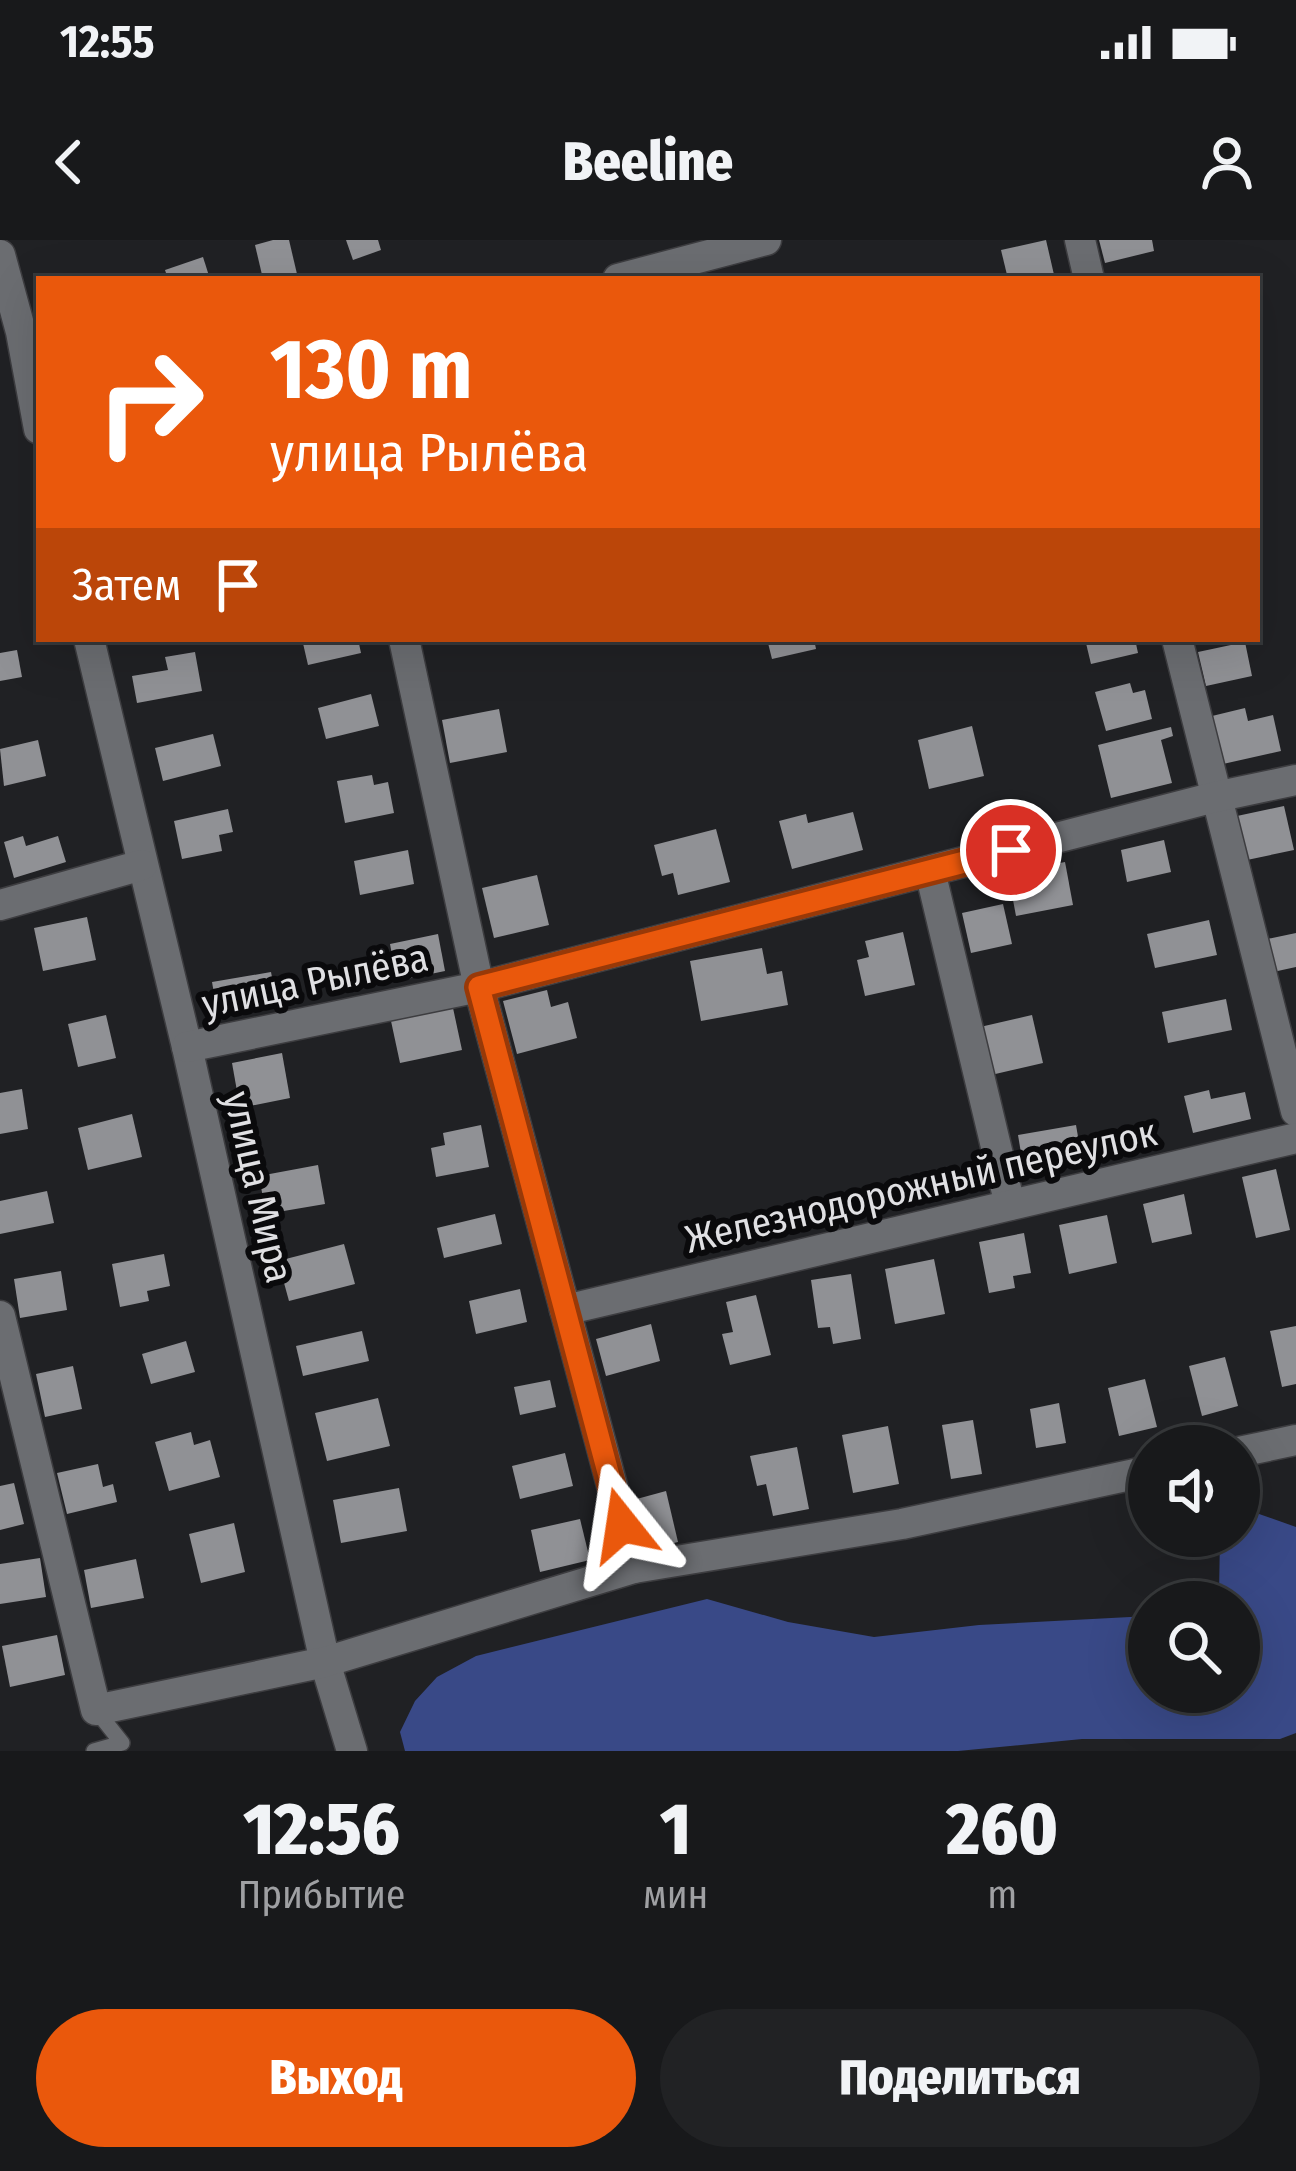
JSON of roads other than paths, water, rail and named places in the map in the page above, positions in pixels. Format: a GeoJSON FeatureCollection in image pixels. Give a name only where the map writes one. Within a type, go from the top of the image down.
{"type":"FeatureCollection","features":[{"type":"Feature","properties":{"kind":"street"},"geometry":{"type":"LineString","coordinates":[[629,276],[766,240]]}},
{"type":"Feature","properties":{"kind":"street"},"geometry":{"type":"LineString","coordinates":[[1080,240],[1088,276]]}},
{"type":"Feature","properties":{"kind":"street"},"geometry":{"type":"LineString","coordinates":[[0,255],[11,335],[36,415]]}},
{"type":"Feature","properties":{"kind":"street","name":"улица Мира"},"geometry":{"type":"LineString","coordinates":[[90,642],[187,1047],[325,1662],[352,1751]]}},
{"type":"Feature","properties":{"kind":"street"},"geometry":{"type":"LineString","coordinates":[[405,642],[479,987],[634,1568]]}},
{"type":"Feature","properties":{"kind":"street"},"geometry":{"type":"LineString","coordinates":[[1178,642],[1296,1111]]}},
{"type":"Feature","properties":{"kind":"street","name":"улица Рылёва"},"geometry":{"type":"LineString","coordinates":[[187,1047],[479,987],[1296,780]]}},
{"type":"Feature","properties":{"kind":"street"},"geometry":{"type":"LineString","coordinates":[[0,905],[142,865]]}},
{"type":"Feature","properties":{"kind":"street"},"geometry":{"type":"LineString","coordinates":[[930,872],[1010,1205]]}},
{"type":"Feature","properties":{"kind":"street","name":"Железнодорожный переулок"},"geometry":{"type":"LineString","coordinates":[[565,1310],[1296,1138]]}},
{"type":"Feature","properties":{"kind":"street"},"geometry":{"type":"LineString","coordinates":[[0,1316],[96,1710],[325,1662],[634,1568],[902,1524],[1128,1476]]}},
{"type":"Feature","properties":{"kind":"street"},"geometry":{"type":"LineString","coordinates":[[1260,1448],[1296,1440]]}},
{"type":"Feature","properties":{"kind":"lane"},"geometry":{"type":"LineString","coordinates":[[94,1751],[122,1743],[96,1710]]}}]}
